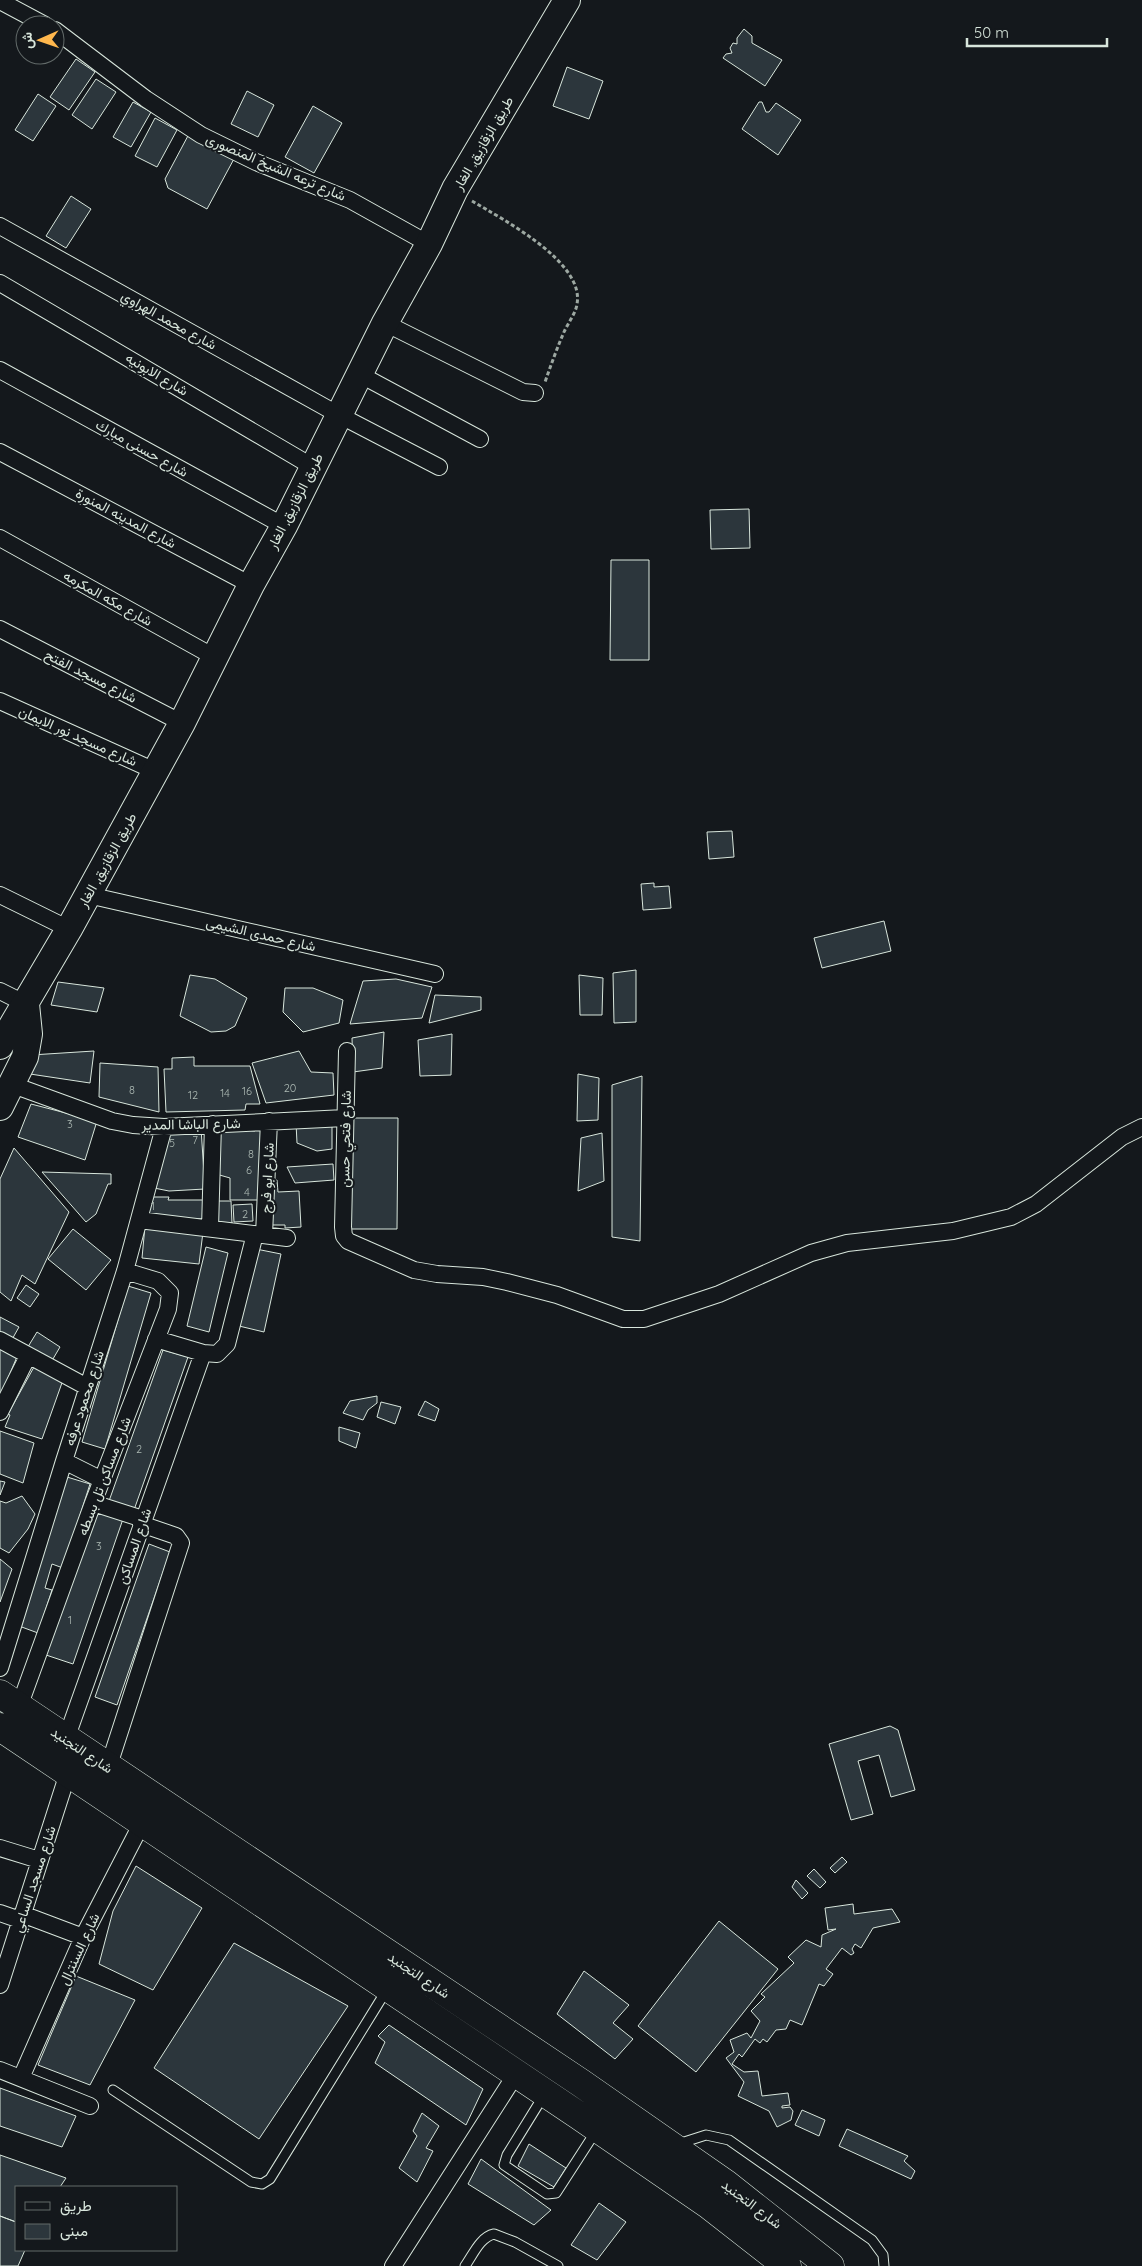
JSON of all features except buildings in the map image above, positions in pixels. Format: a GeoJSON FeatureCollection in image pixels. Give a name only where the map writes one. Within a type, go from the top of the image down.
{"type":"FeatureCollection","features":[{"type":"Feature","properties":{"kind":"highway","name":"شارع التجنيد"},"geometry":{"type":"LineString","coordinates":[[10,1700],[108,1768],[573,2077],[726,2184],[830,2266]]}},
{"type":"Feature","properties":{"kind":"highway","name":"شارع التجنيد"},"geometry":{"type":"LineString","coordinates":[[0,1728],[598,2128],[709,2205],[770,2256]]}},
{"type":"Feature","properties":{"kind":"highway"},"geometry":{"type":"LineString","coordinates":[[726,2184],[761,2223],[812,2266]]}},
{"type":"Feature","properties":{"kind":"main road","name":"طريق الزقازيق, الغار"},"geometry":{"type":"LineString","coordinates":[[0,1046],[69,929],[182,723],[251,585],[284,526],[385,323],[429,244],[455,189],[566,0]]}},
{"type":"Feature","properties":{"kind":"main road"},"geometry":{"type":"LineString","coordinates":[[0,1107],[13,1085],[25,1057],[29,1034],[26,1004]]}},
{"type":"Feature","properties":{"kind":"street"},"geometry":{"type":"LineString","coordinates":[[2,6],[22,15]]}},
{"type":"Feature","properties":{"kind":"street","name":"شارع ترعه الشيخ المنصورى"},"geometry":{"type":"LineString","coordinates":[[65,38],[146,99],[201,135],[256,162],[350,200],[429,244]]}},
{"type":"Feature","properties":{"kind":"street","name":"شارع محمد الهراوي"},"geometry":{"type":"LineString","coordinates":[[0,226],[339,415],[439,467]]}},
{"type":"Feature","properties":{"kind":"street","name":"شارع الابونيه"},"geometry":{"type":"LineString","coordinates":[[0,283],[313,467]]}},
{"type":"Feature","properties":{"kind":"street"},"geometry":{"type":"LineString","coordinates":[[385,323],[522,392],[535,393]]}},
{"type":"Feature","properties":{"kind":"street","name":"شارع حسنى مبارك"},"geometry":{"type":"LineString","coordinates":[[0,370],[284,526]]}},
{"type":"Feature","properties":{"kind":"street"},"geometry":{"type":"LineString","coordinates":[[359,374],[480,439]]}},
{"type":"Feature","properties":{"kind":"street","name":"شارع المدينه المنورة"},"geometry":{"type":"LineString","coordinates":[[0,452],[251,585]]}},
{"type":"Feature","properties":{"kind":"street","name":"شارع مكه المكرمه"},"geometry":{"type":"LineString","coordinates":[[0,538],[216,658]]}},
{"type":"Feature","properties":{"kind":"street","name":"شارع مسجد الفتح"},"geometry":{"type":"LineString","coordinates":[[0,629],[182,723]]}},
{"type":"Feature","properties":{"kind":"street","name":"شارع مسجد نور الايمان"},"geometry":{"type":"LineString","coordinates":[[0,701],[155,771]]}},
{"type":"Feature","properties":{"kind":"street","name":"شارع حمدى الشيمى"},"geometry":{"type":"LineString","coordinates":[[88,894],[435,974]]}},
{"type":"Feature","properties":{"kind":"street"},"geometry":{"type":"LineString","coordinates":[[0,895],[69,929]]}},
{"type":"Feature","properties":{"kind":"street"},"geometry":{"type":"LineString","coordinates":[[0,991],[26,1004]]}},
{"type":"Feature","properties":{"kind":"street","name":"شارع فتحي حسن"},"geometry":{"type":"LineString","coordinates":[[347,1051],[343,1227],[344,1236],[351,1243],[414,1270],[507,1282],[623,1318],[644,1319],[719,1294],[811,1253],[847,1243],[953,1231],[1011,1217],[1036,1204],[1122,1137],[1142,1127]]}},
{"type":"Feature","properties":{"kind":"street","name":"شارع الباشا المدير"},"geometry":{"type":"LineString","coordinates":[[13,1085],[112,1121],[133,1125],[164,1127],[345,1118]]}},
{"type":"Feature","properties":{"kind":"street","name":"شارع ابو فرج"},"geometry":{"type":"LineString","coordinates":[[203,1353],[217,1354],[227,1344],[260,1234],[269,1121]]}},
{"type":"Feature","properties":{"kind":"street"},"geometry":{"type":"LineString","coordinates":[[210,1228],[212,1124]]}},
{"type":"Feature","properties":{"kind":"street","name":"شارع محمود عرفه"},"geometry":{"type":"LineString","coordinates":[[0,1668],[125,1271],[164,1127]]}},
{"type":"Feature","properties":{"kind":"street"},"geometry":{"type":"LineString","coordinates":[[139,1220],[287,1238]]}},
{"type":"Feature","properties":{"kind":"street","name":"شارع مساكن تل بسطه"},"geometry":{"type":"LineString","coordinates":[[10,1700],[93,1503],[168,1309],[170,1292],[158,1281],[125,1271]]}},
{"type":"Feature","properties":{"kind":"street"},"geometry":{"type":"LineString","coordinates":[[156,1339],[203,1353]]}},
{"type":"Feature","properties":{"kind":"street"},"geometry":{"type":"LineString","coordinates":[[0,1340],[87,1387]]}},
{"type":"Feature","properties":{"kind":"street","name":"شارع المساكن"},"geometry":{"type":"LineString","coordinates":[[66,1739],[203,1353]]}},
{"type":"Feature","properties":{"kind":"street"},"geometry":{"type":"LineString","coordinates":[[0,1412],[28,1356]]}},
{"type":"Feature","properties":{"kind":"street"},"geometry":{"type":"LineString","coordinates":[[64,1461],[102,1480]]}},
{"type":"Feature","properties":{"kind":"street"},"geometry":{"type":"LineString","coordinates":[[93,1503],[176,1536],[181,1544],[108,1768]]}},
{"type":"Feature","properties":{"kind":"street","name":"شارع مسجد الساعي"},"geometry":{"type":"LineString","coordinates":[[0,1986],[68,1773]]}},
{"type":"Feature","properties":{"kind":"street","name":"شارع السنترال"},"geometry":{"type":"LineString","coordinates":[[21,2078],[83,1937],[142,1823]]}},
{"type":"Feature","properties":{"kind":"street"},"geometry":{"type":"LineString","coordinates":[[0,1848],[39,1860]]}},
{"type":"Feature","properties":{"kind":"street"},"geometry":{"type":"LineString","coordinates":[[0,1913],[21,1917],[83,1937]]}},
{"type":"Feature","properties":{"kind":"street"},"geometry":{"type":"LineString","coordinates":[[0,2070],[90,2106]]}},
{"type":"Feature","properties":{"kind":"street"},"geometry":{"type":"LineString","coordinates":[[394,2266],[516,2074]]}},
{"type":"Feature","properties":{"kind":"lane"},"geometry":{"type":"LineString","coordinates":[[113,2090],[251,2182],[262,2184],[270,2179],[387,1988]]}},
{"type":"Feature","properties":{"kind":"lane"},"geometry":{"type":"LineString","coordinates":[[544,2093],[507,2155],[504,2166],[546,2194],[556,2193],[598,2128]]}},
{"type":"Feature","properties":{"kind":"lane"},"geometry":{"type":"LineString","coordinates":[[672,2146],[706,2136],[729,2140],[872,2240],[883,2255],[884,2266]]}},
{"type":"Feature","properties":{"kind":"lane"},"geometry":{"type":"LineString","coordinates":[[465,2266],[485,2237],[494,2234],[558,2266]]}},
{"type":"Feature","properties":{"kind":"path"},"geometry":{"type":"LineString","coordinates":[[455,189],[553,255],[576,287],[578,294],[577,306],[564,332],[544,385],[535,393]]}}]}
